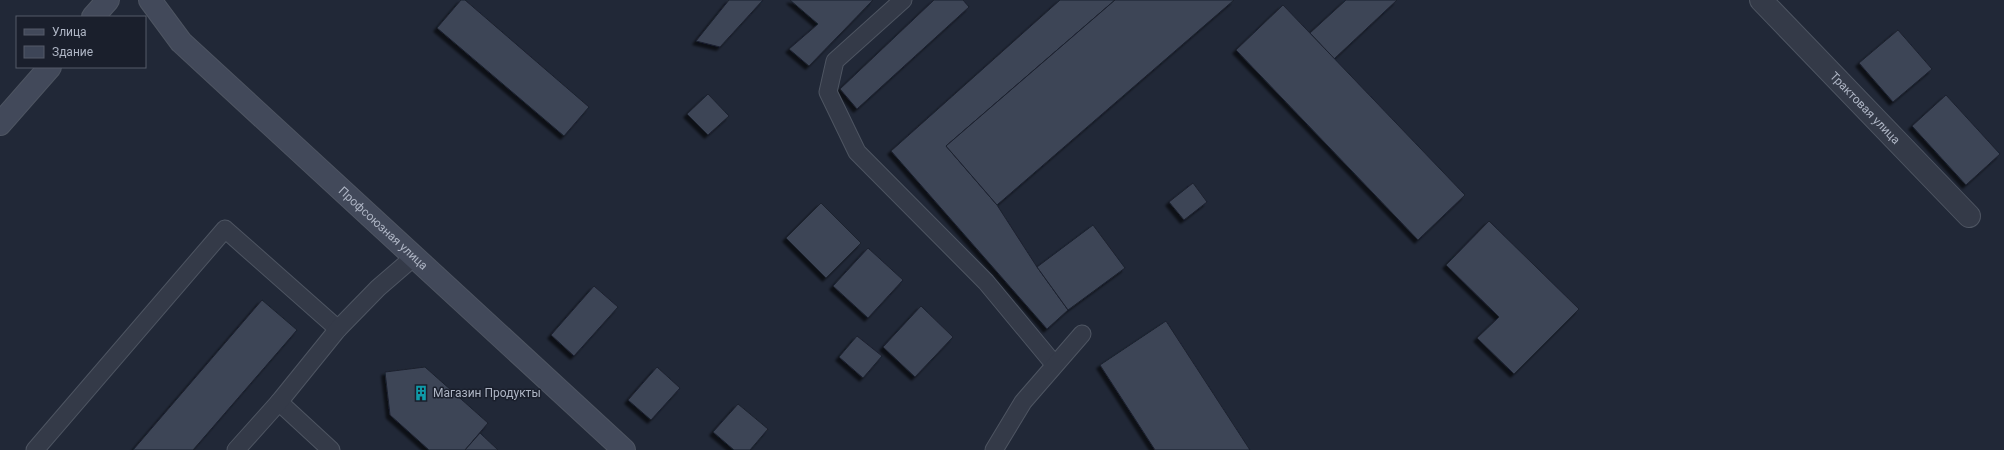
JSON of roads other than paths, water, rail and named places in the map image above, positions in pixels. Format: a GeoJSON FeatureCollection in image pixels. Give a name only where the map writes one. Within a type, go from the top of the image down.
{"type":"FeatureCollection","features":[{"type":"Feature","properties":{"kind":"main road"},"geometry":{"type":"LineString","coordinates":[[94,16],[108,0]]}},
{"type":"Feature","properties":{"kind":"main road","name":"Профсоюзная улица"},"geometry":{"type":"LineString","coordinates":[[150,0],[181,42],[624,450]]}},
{"type":"Feature","properties":{"kind":"main road"},"geometry":{"type":"LineString","coordinates":[[0,124],[49,68]]}},
{"type":"Feature","properties":{"kind":"street","name":"Трактовая улица"},"geometry":{"type":"LineString","coordinates":[[1761,0],[1969,216]]}},
{"type":"Feature","properties":{"kind":"lane"},"geometry":{"type":"LineString","coordinates":[[903,0],[835,61],[828,92],[858,152],[986,282],[1054,364]]}},
{"type":"Feature","properties":{"kind":"lane"},"geometry":{"type":"LineString","coordinates":[[35,450],[225,229],[338,329]]}},
{"type":"Feature","properties":{"kind":"lane"},"geometry":{"type":"LineString","coordinates":[[236,450],[279,402],[338,329],[378,288],[415,256]]}},
{"type":"Feature","properties":{"kind":"lane"},"geometry":{"type":"LineString","coordinates":[[994,450],[1023,402],[1054,364],[1082,334]]}},
{"type":"Feature","properties":{"kind":"lane"},"geometry":{"type":"LineString","coordinates":[[279,402],[330,450]]}},
{"type":"Feature","properties":{"kind":"place","name":"Магазин Продукты"},"geometry":{"type":"Point","coordinates":[421,393]}}]}
